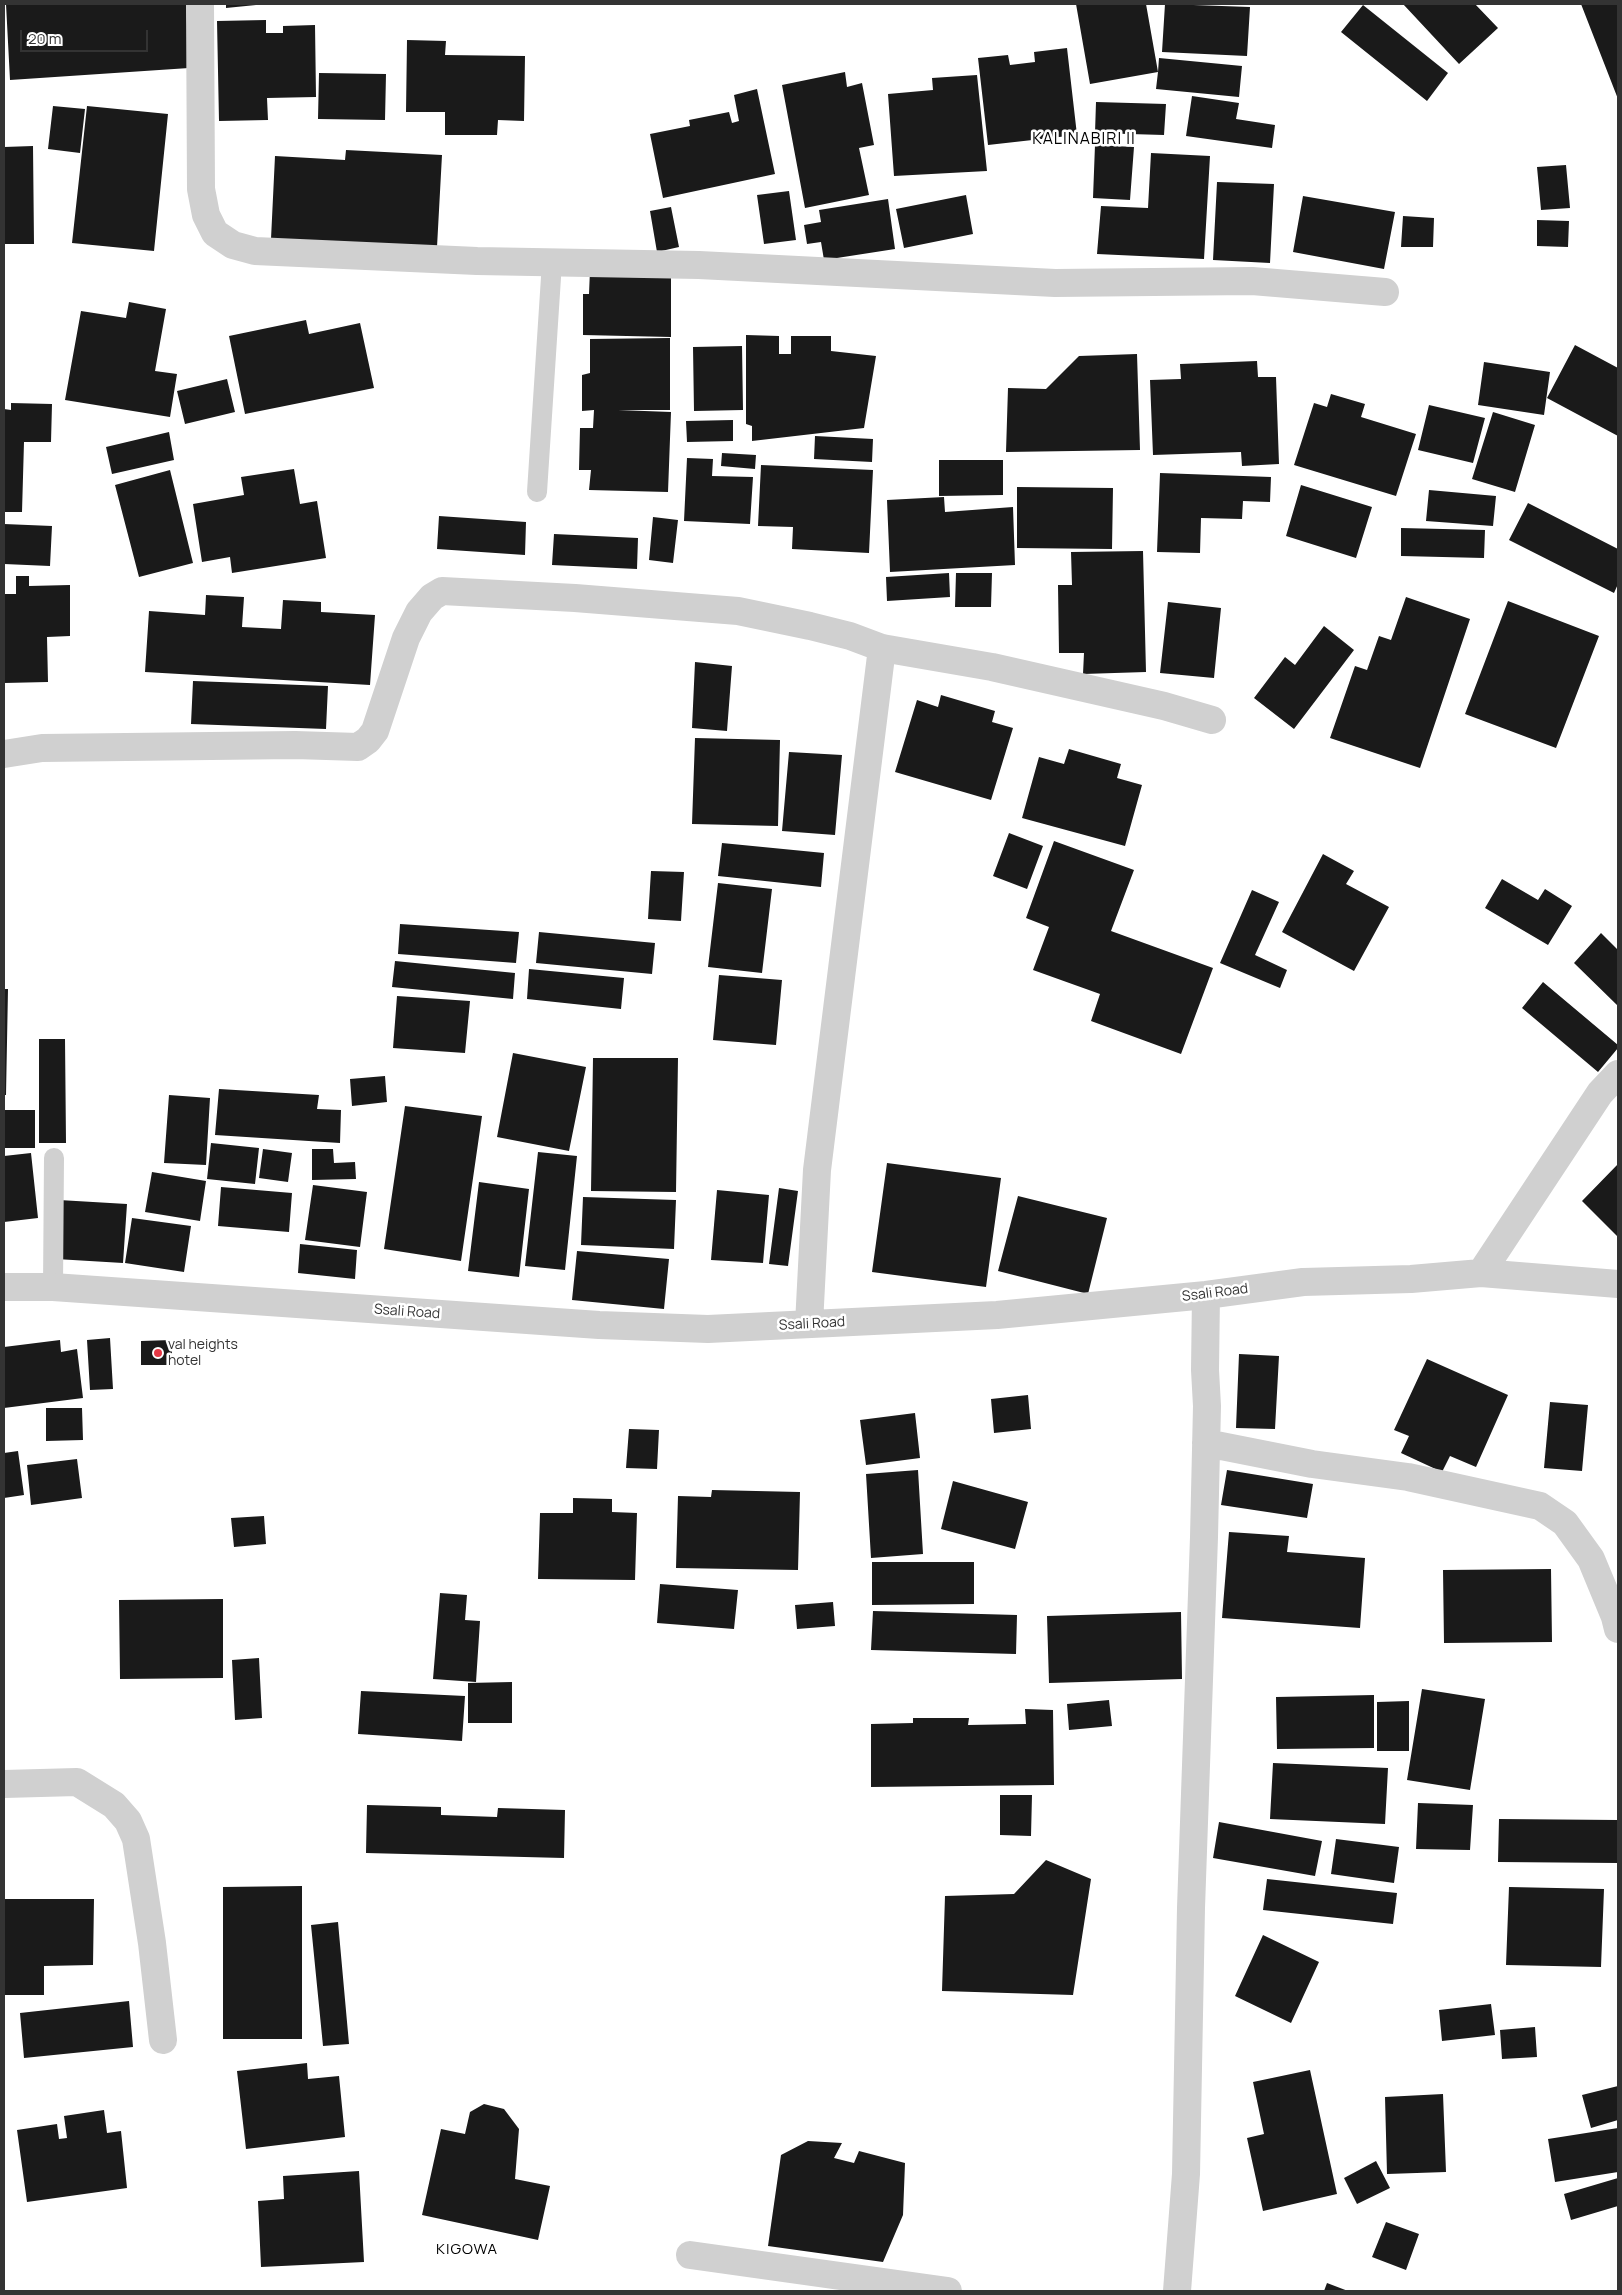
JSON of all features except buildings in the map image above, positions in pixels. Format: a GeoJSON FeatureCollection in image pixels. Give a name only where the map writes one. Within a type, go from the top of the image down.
{"type":"FeatureCollection","features":[{"type":"Feature","properties":{"kind":"street"},"geometry":{"type":"LineString","coordinates":[[200,4],[201,189],[206,215],[215,233],[233,245],[255,251],[477,261],[699,265],[1054,283],[1252,282],[1385,292]]}},
{"type":"Feature","properties":{"kind":"street"},"geometry":{"type":"LineString","coordinates":[[4,754],[42,748],[295,745],[358,747],[368,740],[375,731],[406,638],[419,612],[432,597],[442,591],[575,598],[738,611],[850,636],[882,648],[992,667],[1164,706],[1212,720]]}},
{"type":"Feature","properties":{"kind":"street"},"geometry":{"type":"LineString","coordinates":[[809,1324],[816,1170],[882,648]]}},
{"type":"Feature","properties":{"kind":"street"},"geometry":{"type":"LineString","coordinates":[[1481,1273],[1600,1093],[1618,1074]]}},
{"type":"Feature","properties":{"kind":"street","name":"Ssali Road"},"geometry":{"type":"LineString","coordinates":[[4,1288],[53,1287],[599,1325],[708,1328],[997,1315],[1206,1295],[1303,1282],[1411,1279],[1481,1273],[1618,1284]]}},
{"type":"Feature","properties":{"kind":"street"},"geometry":{"type":"LineString","coordinates":[[1177,2291],[1186,2174],[1191,1908],[1206,1443],[1206,1295]]}},
{"type":"Feature","properties":{"kind":"street"},"geometry":{"type":"LineString","coordinates":[[1206,1443],[1312,1464],[1408,1477],[1507,1497],[1540,1506],[1565,1523],[1592,1560],[1616,1617],[1618,1629]]}},
{"type":"Feature","properties":{"kind":"street"},"geometry":{"type":"LineString","coordinates":[[4,1784],[77,1782],[114,1805],[128,1821],[136,1839],[152,1943],[163,2040]]}},
{"type":"Feature","properties":{"kind":"street"},"geometry":{"type":"LineString","coordinates":[[690,2255],[948,2291]]}},
{"type":"Feature","properties":{"kind":"lane"},"geometry":{"type":"LineString","coordinates":[[537,492],[552,262]]}},
{"type":"Feature","properties":{"kind":"lane"},"geometry":{"type":"LineString","coordinates":[[53,1287],[54,1158]]}},
{"type":"Feature","properties":{"kind":"place","name":"val heights hotel"},"geometry":{"type":"Point","coordinates":[158,1353]}},
{"type":"Feature","properties":{"kind":"district","name":"KALINABIRI II"},"geometry":{"type":"Point","coordinates":[1084,140]}},
{"type":"Feature","properties":{"kind":"district","name":"KIGOWA"},"geometry":{"type":"Point","coordinates":[467,2250]}}]}
